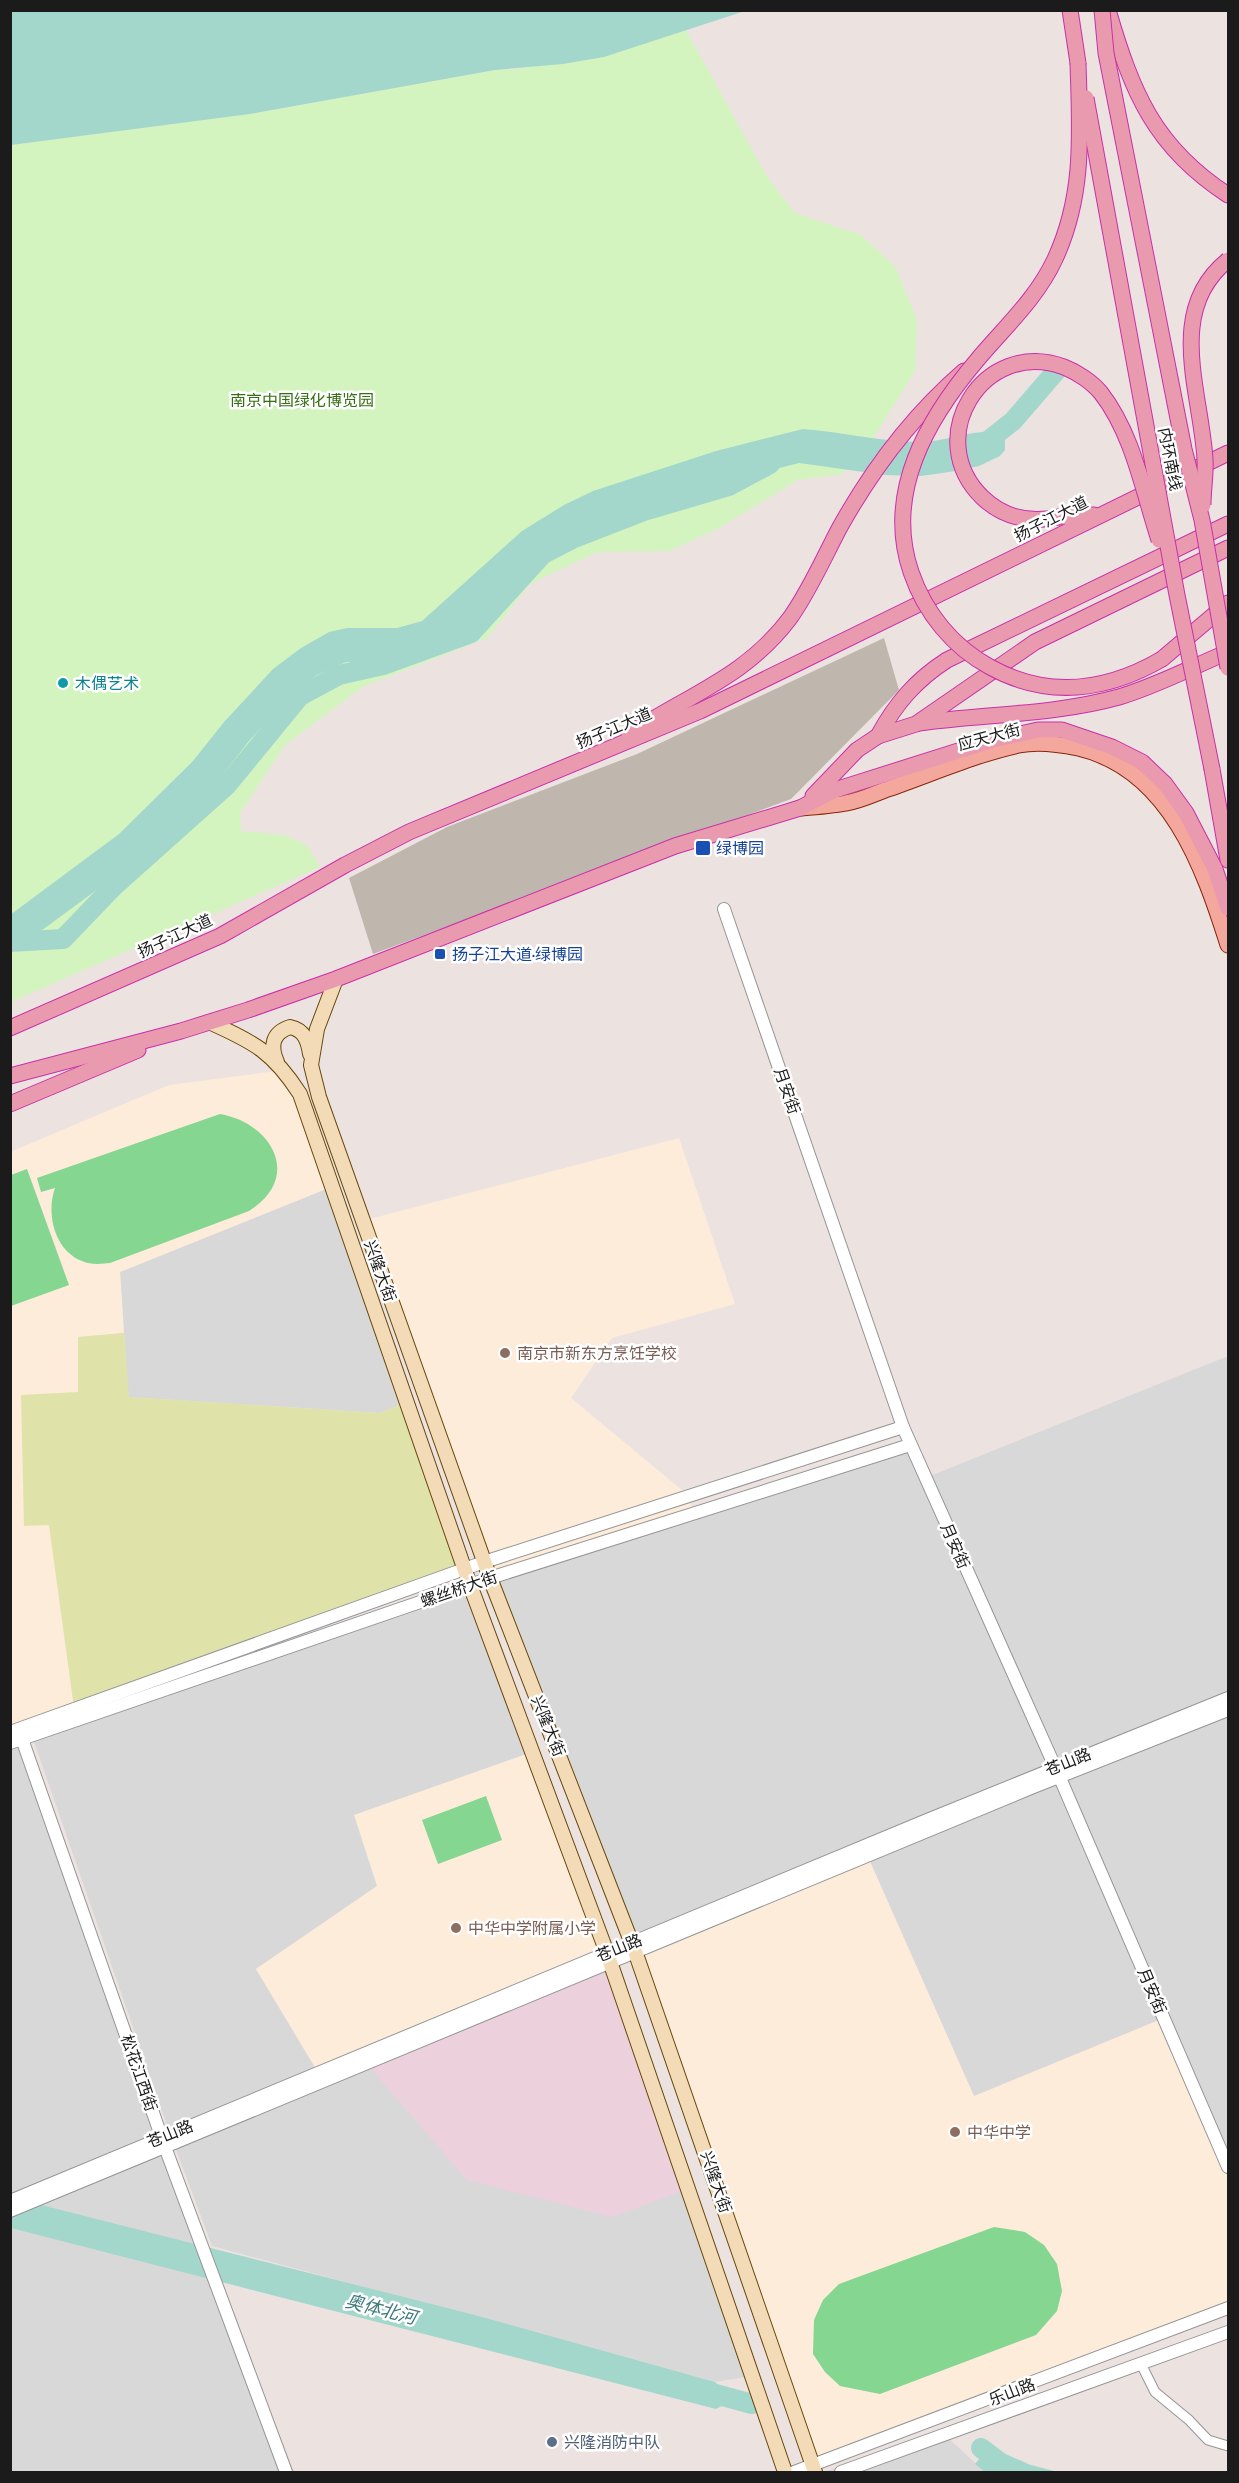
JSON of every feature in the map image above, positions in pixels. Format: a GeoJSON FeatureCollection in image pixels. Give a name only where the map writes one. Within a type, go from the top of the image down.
{"type":"FeatureCollection","features":[{"type":"Feature","properties":{"kind":"highway"},"geometry":{"type":"LineString","coordinates":[[600,753],[660,713],[735,673],[756,656],[790,618],[863,486],[884,457],[934,397],[977,360],[1010,326],[1039,286],[1054,260],[1072,214],[1079,169],[1078,63],[1070,10]]}},
{"type":"Feature","properties":{"kind":"highway","name":"内环南线"},"geometry":{"type":"LineString","coordinates":[[1102,10],[1106,53],[1184,449],[1202,520],[1228,668]]}},
{"type":"Feature","properties":{"kind":"highway"},"geometry":{"type":"LineString","coordinates":[[1108,10],[1141,105],[1165,140],[1201,176],[1228,195]]}},
{"type":"Feature","properties":{"kind":"highway","name":"内环南线"},"geometry":{"type":"LineString","coordinates":[[1078,63],[1098,155],[1112,248],[1228,860]]}},
{"type":"Feature","properties":{"kind":"highway"},"geometry":{"type":"LineString","coordinates":[[1202,520],[1205,459],[1190,358],[1191,332],[1206,284],[1216,270],[1228,260]]}},
{"type":"Feature","properties":{"kind":"highway"},"geometry":{"type":"LineString","coordinates":[[977,360],[930,425],[914,458],[905,490],[902,517],[903,549],[928,609],[944,631],[968,652],[1004,675],[1024,681],[1078,688],[1135,675],[1162,659],[1228,603]]}},
{"type":"Feature","properties":{"kind":"highway"},"geometry":{"type":"LineString","coordinates":[[1097,516],[1058,517],[1044,520],[1012,516],[987,502],[962,471],[958,438],[965,407],[982,382],[1011,365],[1046,360],[1071,370],[1100,392],[1120,424],[1132,455],[1177,596]]}},
{"type":"Feature","properties":{"kind":"highway","name":"扬子江大道"},"geometry":{"type":"LineString","coordinates":[[10,1028],[220,936],[345,865],[409,832],[700,711],[1228,453]]}},
{"type":"Feature","properties":{"kind":"highway"},"geometry":{"type":"LineString","coordinates":[[878,736],[894,708],[910,687],[947,660],[1228,524]]}},
{"type":"Feature","properties":{"kind":"highway"},"geometry":{"type":"LineString","coordinates":[[916,723],[1035,642],[1228,548]]}},
{"type":"Feature","properties":{"kind":"highway"},"geometry":{"type":"LineString","coordinates":[[800,808],[857,750],[878,736],[916,723],[979,715],[1044,711],[1117,697],[1228,652]]}},
{"type":"Feature","properties":{"kind":"highway"},"geometry":{"type":"LineString","coordinates":[[10,1076],[181,1031],[336,979],[675,846],[800,808],[835,790],[1012,734],[1062,730],[1112,747],[1142,762],[1165,784],[1186,813],[1215,869],[1228,908]]}},
{"type":"Feature","properties":{"kind":"highway"},"geometry":{"type":"LineString","coordinates":[[10,1104],[181,1031]]}},
{"type":"Feature","properties":{"kind":"main road","name":"应天大街"},"geometry":{"type":"LineString","coordinates":[[800,808],[847,803],[975,758],[1021,745],[1058,744],[1086,750],[1112,760],[1135,775],[1159,798],[1181,828],[1207,885],[1228,945]]}},
{"type":"Feature","properties":{"kind":"main road","name":"兴隆大街"},"geometry":{"type":"LineString","coordinates":[[336,979],[320,1021],[311,1065],[319,1097],[484,1562],[634,1948],[815,2469]]}},
{"type":"Feature","properties":{"kind":"main road","name":"兴隆大街"},"geometry":{"type":"LineString","coordinates":[[209,1022],[266,1051],[300,1094],[464,1569],[609,1958],[785,2472]]}},
{"type":"Feature","properties":{"kind":"main road"},"geometry":{"type":"LineString","coordinates":[[277,1063],[273,1042],[275,1035],[290,1027],[299,1029],[306,1037],[311,1065]]}},
{"type":"Feature","properties":{"kind":"street","name":"月安街"},"geometry":{"type":"LineString","coordinates":[[724,909],[910,1445],[1057,1773],[1228,2168]]}},
{"type":"Feature","properties":{"kind":"street","name":"螺丝桥大街"},"geometry":{"type":"LineString","coordinates":[[10,1731],[484,1562],[903,1427]]}},
{"type":"Feature","properties":{"kind":"street","name":"螺丝桥大街"},"geometry":{"type":"LineString","coordinates":[[16,1741],[490,1578],[910,1445]]}},
{"type":"Feature","properties":{"kind":"street","name":"苍山路"},"geometry":{"type":"LineString","coordinates":[[10,2211],[32,2197],[1057,1773],[1228,1698]]}},
{"type":"Feature","properties":{"kind":"street","name":"苍山路"},"geometry":{"type":"LineString","coordinates":[[1057,1773],[1228,1710]]}},
{"type":"Feature","properties":{"kind":"street","name":"松花江西街"},"geometry":{"type":"LineString","coordinates":[[16,1741],[286,2472]]}},
{"type":"Feature","properties":{"kind":"street","name":"苍山路"},"geometry":{"type":"LineString","coordinates":[[10,2201],[32,2197]]}},
{"type":"Feature","properties":{"kind":"street","name":"乐山路"},"geometry":{"type":"LineString","coordinates":[[794,2472],[815,2469],[1228,2308]]}},
{"type":"Feature","properties":{"kind":"street","name":"乐山路"},"geometry":{"type":"LineString","coordinates":[[841,2472],[1228,2332]]}},
{"type":"Feature","properties":{"kind":"street"},"geometry":{"type":"LineString","coordinates":[[1141,2364],[1155,2392],[1189,2420],[1208,2440],[1228,2446]]}},
{"type":"Feature","properties":{"kind":"shaded area"},"geometry":{"type":"Polygon","coordinates":[[[884,638],[899,690],[791,799],[373,954],[349,878],[447,827],[637,754],[884,638]]]}},
{"type":"Feature","properties":{"kind":"shaded area"},"geometry":{"type":"Polygon","coordinates":[[[284,1070],[331,1187],[120,1272],[124,1333],[78,1337],[79,1392],[24,1525],[49,1524],[76,1720],[10,1743],[10,1152],[169,1085],[284,1070]]]}},
{"type":"Feature","properties":{"kind":"shaded area","name":"南京市新东方烹饪学校"},"geometry":{"type":"Polygon","coordinates":[[[679,1138],[735,1304],[612,1338],[571,1398],[688,1495],[693,1512],[490,1578],[362,1221],[679,1138]]]}},
{"type":"Feature","properties":{"kind":"shaded area"},"geometry":{"type":"Polygon","coordinates":[[[331,1187],[407,1402],[380,1413],[128,1397],[120,1272],[331,1187]]]}},
{"type":"Feature","properties":{"kind":"shaded area"},"geometry":{"type":"Polygon","coordinates":[[[124,1333],[129,1397],[380,1413],[407,1402],[464,1569],[74,1708],[49,1525],[24,1526],[21,1395],[78,1392],[78,1337],[124,1333]]]}},
{"type":"Feature","properties":{"kind":"shaded area"},"geometry":{"type":"Polygon","coordinates":[[[1228,1356],[1228,1698],[633,1942],[490,1578],[910,1445],[925,1478],[1228,1356]]]}},
{"type":"Feature","properties":{"kind":"shaded area"},"geometry":{"type":"Polygon","coordinates":[[[470,1585],[532,1752],[377,1886],[256,1969],[316,2069],[170,2134],[32,1736],[470,1585]]]}},
{"type":"Feature","properties":{"kind":"shaded area"},"geometry":{"type":"Polygon","coordinates":[[[1228,1710],[1228,2167],[1164,2018],[974,2097],[868,1857],[1228,1710]]]}},
{"type":"Feature","properties":{"kind":"shaded area"},"geometry":{"type":"Polygon","coordinates":[[[22,1739],[165,2147],[294,2472],[11,2472],[10,1743],[22,1739]]]}},
{"type":"Feature","properties":{"kind":"shaded area","name":"中华中学附属小学"},"geometry":{"type":"Polygon","coordinates":[[[532,1752],[607,1953],[316,2069],[256,1969],[377,1886],[354,1815],[532,1752]]]}},
{"type":"Feature","properties":{"kind":"shaded area","name":"中华中学"},"geometry":{"type":"Polygon","coordinates":[[[868,1857],[974,2096],[1164,2018],[1228,2167],[1228,2308],[810,2467],[636,1953],[868,1857]]]}},
{"type":"Feature","properties":{"kind":"shaded area"},"geometry":{"type":"Polygon","coordinates":[[[611,1963],[687,2189],[612,2217],[467,2180],[367,2064],[611,1963]]]}},
{"type":"Feature","properties":{"kind":"shaded area"},"geometry":{"type":"Polygon","coordinates":[[[367,2064],[687,2189],[752,2376],[715,2382],[212,2246],[174,2144],[367,2064]]]}},
{"type":"Feature","properties":{"kind":"shaded area"},"geometry":{"type":"Polygon","coordinates":[[[945,2435],[985,2472],[823,2472],[945,2435]]]}},
{"type":"Feature","properties":{"kind":"green space","name":"南京中国绿化博览园"},"geometry":{"type":"Polygon","coordinates":[[[686,30],[767,177],[795,213],[861,235],[896,268],[917,320],[915,371],[871,442],[842,474],[798,480],[717,529],[669,551],[597,552],[530,584],[487,638],[364,686],[285,745],[240,813],[241,831],[284,835],[307,845],[320,867],[11,1002],[10,145],[250,114],[495,70],[518,69],[686,30]]]}},
{"type":"Feature","properties":{"kind":"green space"},"geometry":{"type":"Polygon","coordinates":[[[220,1114],[238,1119],[254,1128],[266,1140],[274,1153],[277,1168],[275,1183],[265,1197],[249,1211],[110,1263],[85,1262],[72,1256],[59,1240],[52,1219],[51,1208],[55,1188],[41,1192],[37,1178],[220,1114]]]}},
{"type":"Feature","properties":{"kind":"green space"},"geometry":{"type":"Polygon","coordinates":[[[27,1169],[69,1285],[11,1306],[11,1175],[27,1169]]]}},
{"type":"Feature","properties":{"kind":"green space"},"geometry":{"type":"Polygon","coordinates":[[[486,1796],[502,1840],[438,1864],[422,1820],[486,1796]]]}},
{"type":"Feature","properties":{"kind":"green space"},"geometry":{"type":"Polygon","coordinates":[[[994,2227],[1025,2232],[1044,2245],[1057,2264],[1062,2291],[1057,2311],[1036,2335],[880,2394],[840,2386],[825,2372],[813,2354],[814,2320],[823,2300],[839,2284],[994,2227]]]}},
{"type":"Feature","properties":{"kind":"water"},"geometry":{"type":"Polygon","coordinates":[[[10,11],[745,11],[604,57],[563,64],[495,70],[250,114],[11,145],[10,11]]]}},
{"type":"Feature","properties":{"kind":"water"},"geometry":{"type":"Polygon","coordinates":[[[803,429],[922,442],[980,432],[999,432],[1005,441],[1005,450],[1000,456],[979,466],[921,476],[885,475],[799,463],[721,483],[602,522],[540,557],[448,643],[431,652],[396,662],[346,662],[317,675],[294,692],[249,741],[218,781],[140,858],[11,953],[10,915],[119,834],[193,761],[224,722],[273,669],[301,648],[329,632],[347,628],[397,628],[422,621],[522,531],[564,505],[593,491],[716,451],[803,429]]]}},
{"type":"Feature","properties":{"kind":"water"},"geometry":{"type":"Polygon","coordinates":[[[10,2197],[471,2314],[715,2382],[734,2400],[716,2409],[11,2228],[10,2197]]]}},
{"type":"Feature","properties":{"kind":"water"},"geometry":{"type":"Polygon","coordinates":[[[985,2452],[999,2453],[1012,2460],[1058,2472],[985,2472],[975,2464],[985,2452]]]}},
{"type":"Feature","properties":{"kind":"waterway"},"geometry":{"type":"LineString","coordinates":[[980,447],[1013,421],[1057,370]]}},
{"type":"Feature","properties":{"kind":"waterway"},"geometry":{"type":"LineString","coordinates":[[10,942],[63,939],[113,887],[227,785],[300,696],[339,675],[383,665],[471,633],[543,554],[572,539],[644,511],[729,486],[770,464]]}},
{"type":"Feature","properties":{"kind":"waterway","name":"奥体北河"},"geometry":{"type":"LineString","coordinates":[[708,2392],[752,2404]]}},
{"type":"Feature","properties":{"kind":"waterway","name":"奥体北河"},"geometry":{"type":"LineString","coordinates":[[981,2448],[1001,2463],[1022,2472]]}},
{"type":"Feature","properties":{"kind":"place","name":"木偶艺术"},"geometry":{"type":"Point","coordinates":[63,683]}},
{"type":"Feature","properties":{"kind":"place","name":"绿博园"},"geometry":{"type":"Point","coordinates":[703,848]}},
{"type":"Feature","properties":{"kind":"place","name":"扬子江大道·绿博园"},"geometry":{"type":"Point","coordinates":[440,954]}},
{"type":"Feature","properties":{"kind":"place","name":"南京市新东方烹饪学校"},"geometry":{"type":"Point","coordinates":[505,1353]}},
{"type":"Feature","properties":{"kind":"place","name":"中华中学附属小学"},"geometry":{"type":"Point","coordinates":[456,1928]}},
{"type":"Feature","properties":{"kind":"place","name":"中华中学"},"geometry":{"type":"Point","coordinates":[955,2132]}},
{"type":"Feature","properties":{"kind":"place","name":"兴隆消防中队"},"geometry":{"type":"Point","coordinates":[552,2442]}}]}
